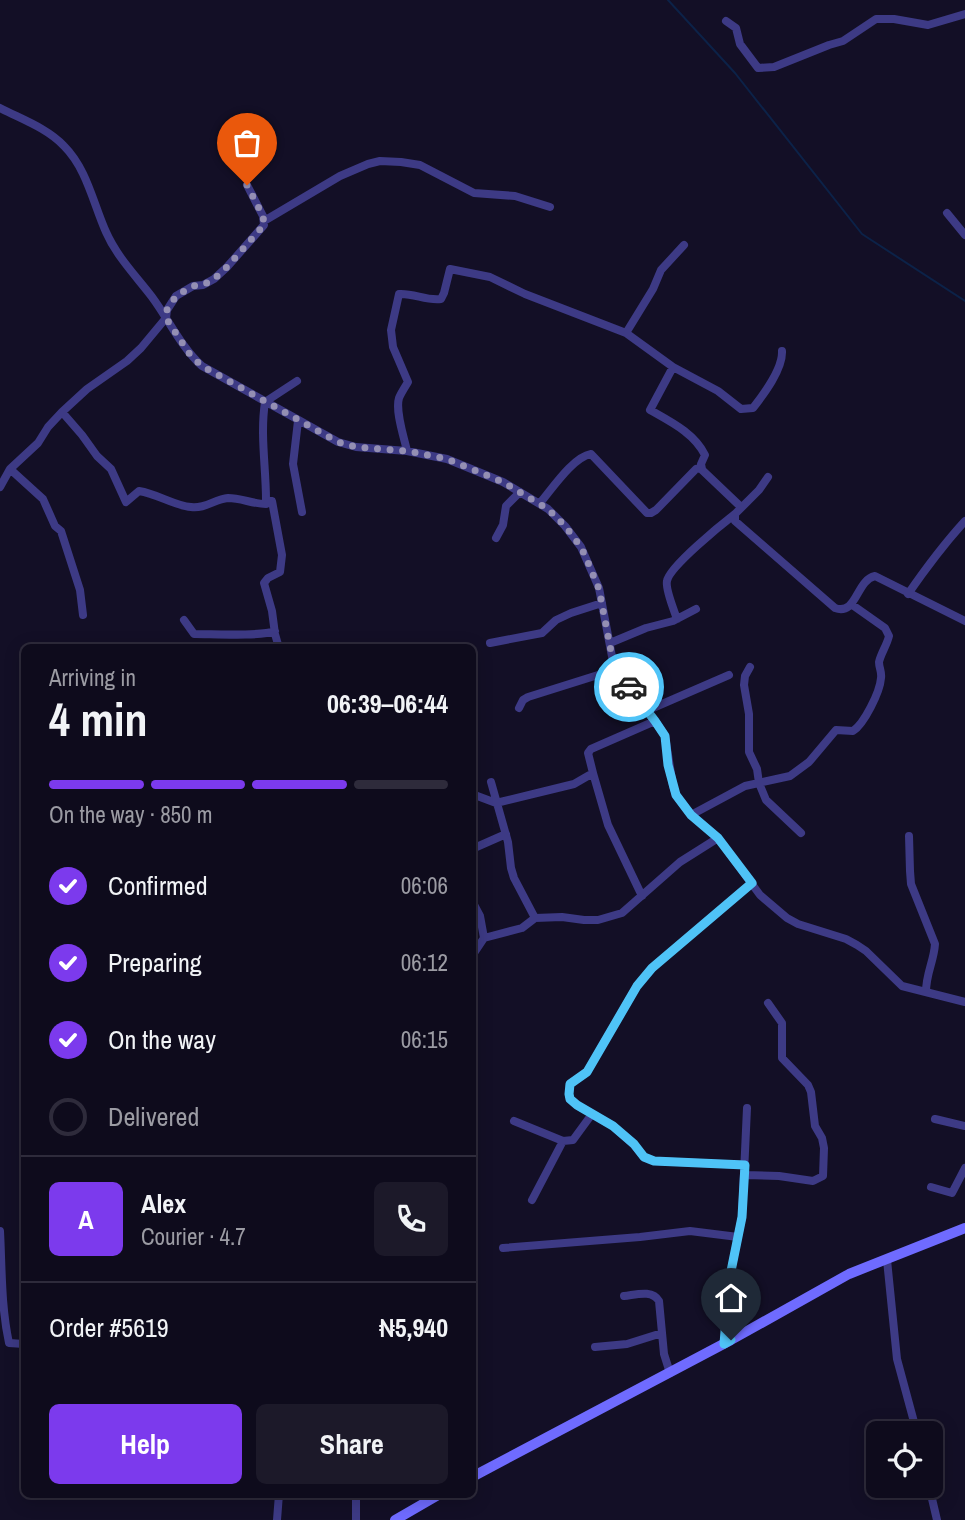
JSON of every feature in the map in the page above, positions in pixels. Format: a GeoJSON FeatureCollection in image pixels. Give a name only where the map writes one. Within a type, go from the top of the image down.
{"type":"FeatureCollection","features":[{"type":"Feature","properties":{"kind":"main road"},"geometry":{"type":"LineString","coordinates":[[476,1475],[724,1344],[849,1274],[965,1228]]}},
{"type":"Feature","properties":{"kind":"main road"},"geometry":{"type":"LineString","coordinates":[[395,1520],[433,1498]]}},
{"type":"Feature","properties":{"kind":"street"},"geometry":{"type":"LineString","coordinates":[[726,21],[736,28],[740,44],[758,68],[774,67],[843,41],[876,19],[928,24],[965,14]]}},
{"type":"Feature","properties":{"kind":"street"},"geometry":{"type":"LineString","coordinates":[[0,108],[42,129],[64,145],[85,177],[111,243],[191,356],[202,366],[338,442],[356,447],[407,451],[447,459],[503,482],[540,503],[565,526],[581,547],[599,589],[614,667],[665,736],[668,765],[676,795],[691,815],[718,838],[760,895],[787,918],[857,945],[902,986],[965,1002]]}},
{"type":"Feature","properties":{"kind":"street"},"geometry":{"type":"LineString","coordinates":[[264,221],[340,176],[380,161],[420,165],[474,193],[515,196],[550,206]]}},
{"type":"Feature","properties":{"kind":"street"},"geometry":{"type":"LineString","coordinates":[[0,487],[10,469],[37,443],[62,412],[86,389],[141,348],[166,318],[167,310],[176,296],[193,286],[209,282],[221,273],[264,225],[247,185]]}},
{"type":"Feature","properties":{"kind":"street"},"geometry":{"type":"LineString","coordinates":[[947,213],[965,235]]}},
{"type":"Feature","properties":{"kind":"street"},"geometry":{"type":"LineString","coordinates":[[626,333],[662,270],[684,245]]}},
{"type":"Feature","properties":{"kind":"street"},"geometry":{"type":"LineString","coordinates":[[407,451],[398,412],[399,399],[408,382],[393,347],[391,330],[399,294],[410,293],[432,300],[441,299],[450,269],[490,277],[525,295],[626,333],[673,367],[718,391],[741,409],[752,408],[773,379],[782,360],[782,351]]}},
{"type":"Feature","properties":{"kind":"street"},"geometry":{"type":"LineString","coordinates":[[673,367],[650,410],[686,431],[702,448],[705,455],[702,469],[738,510]]}},
{"type":"Feature","properties":{"kind":"street"},"geometry":{"type":"LineString","coordinates":[[62,412],[97,456],[111,469],[126,502],[139,491],[189,507],[204,507],[230,498],[266,504],[263,447],[265,402],[297,381]]}},
{"type":"Feature","properties":{"kind":"street"},"geometry":{"type":"LineString","coordinates":[[298,421],[293,464],[303,512]]}},
{"type":"Feature","properties":{"kind":"street"},"geometry":{"type":"LineString","coordinates":[[540,503],[584,455],[590,454],[596,458],[647,513],[651,513],[666,501],[696,469],[702,469]]}},
{"type":"Feature","properties":{"kind":"street"},"geometry":{"type":"LineString","coordinates":[[10,469],[43,499],[55,526],[61,531],[80,590],[83,615]]}},
{"type":"Feature","properties":{"kind":"street"},"geometry":{"type":"LineString","coordinates":[[677,619],[667,580],[671,573],[759,490],[768,477]]}},
{"type":"Feature","properties":{"kind":"street"},"geometry":{"type":"LineString","coordinates":[[496,538],[503,525],[506,506],[520,492]]}},
{"type":"Feature","properties":{"kind":"street"},"geometry":{"type":"LineString","coordinates":[[266,500],[272,501],[282,555],[280,572],[264,583],[278,644]]}},
{"type":"Feature","properties":{"kind":"street"},"geometry":{"type":"LineString","coordinates":[[738,510],[734,518],[738,525],[835,608],[842,610],[851,604],[865,580],[872,576],[965,621]]}},
{"type":"Feature","properties":{"kind":"street"},"geometry":{"type":"LineString","coordinates":[[908,594],[965,521]]}},
{"type":"Feature","properties":{"kind":"street"},"geometry":{"type":"LineString","coordinates":[[490,643],[542,633],[556,620],[602,603]]}},
{"type":"Feature","properties":{"kind":"street"},"geometry":{"type":"LineString","coordinates":[[691,815],[745,786],[782,779],[797,772],[833,732],[838,729],[854,731],[866,715],[880,683],[880,661],[889,636],[885,628],[851,604]]}},
{"type":"Feature","properties":{"kind":"street"},"geometry":{"type":"LineString","coordinates":[[610,643],[677,619],[696,609]]}},
{"type":"Feature","properties":{"kind":"street"},"geometry":{"type":"LineString","coordinates":[[184,620],[194,634],[275,631]]}},
{"type":"Feature","properties":{"kind":"street"},"geometry":{"type":"LineString","coordinates":[[519,708],[528,697],[598,675],[614,667]]}},
{"type":"Feature","properties":{"kind":"street"},"geometry":{"type":"LineString","coordinates":[[750,667],[744,685],[749,714],[749,752],[757,769],[765,800],[801,833]]}},
{"type":"Feature","properties":{"kind":"street"},"geometry":{"type":"LineString","coordinates":[[646,710],[730,675]]}},
{"type":"Feature","properties":{"kind":"street"},"geometry":{"type":"LineString","coordinates":[[642,896],[608,825],[588,753],[591,749],[655,721]]}},
{"type":"Feature","properties":{"kind":"street"},"geometry":{"type":"LineString","coordinates":[[476,796],[496,803],[574,784],[593,773]]}},
{"type":"Feature","properties":{"kind":"street"},"geometry":{"type":"LineString","coordinates":[[491,782],[506,834],[514,878],[535,918]]}},
{"type":"Feature","properties":{"kind":"street"},"geometry":{"type":"LineString","coordinates":[[476,847],[506,834]]}},
{"type":"Feature","properties":{"kind":"street"},"geometry":{"type":"LineString","coordinates":[[909,836],[911,884],[935,944],[926,980],[926,992]]}},
{"type":"Feature","properties":{"kind":"street"},"geometry":{"type":"LineString","coordinates":[[476,950],[484,938],[522,928],[535,918],[598,920],[622,913],[680,862],[718,838]]}},
{"type":"Feature","properties":{"kind":"street"},"geometry":{"type":"LineString","coordinates":[[745,1165],[654,1161],[644,1157],[634,1144],[613,1126],[570,1099],[569,1094],[570,1084],[587,1072],[637,986],[652,968],[752,883]]}},
{"type":"Feature","properties":{"kind":"street"},"geometry":{"type":"LineString","coordinates":[[476,908],[484,938]]}},
{"type":"Feature","properties":{"kind":"street"},"geometry":{"type":"LineString","coordinates":[[744,1175],[813,1181],[822,1176],[824,1147],[815,1126],[811,1092],[808,1085],[782,1058],[782,1023],[768,1003]]}},
{"type":"Feature","properties":{"kind":"street"},"geometry":{"type":"LineString","coordinates":[[724,1344],[729,1281],[742,1217],[747,1108]]}},
{"type":"Feature","properties":{"kind":"street"},"geometry":{"type":"LineString","coordinates":[[514,1121],[562,1142],[573,1140],[592,1114]]}},
{"type":"Feature","properties":{"kind":"street"},"geometry":{"type":"LineString","coordinates":[[935,1119],[965,1126]]}},
{"type":"Feature","properties":{"kind":"street"},"geometry":{"type":"LineString","coordinates":[[532,1200],[562,1142]]}},
{"type":"Feature","properties":{"kind":"street"},"geometry":{"type":"LineString","coordinates":[[931,1187],[952,1193],[965,1168]]}},
{"type":"Feature","properties":{"kind":"street"},"geometry":{"type":"LineString","coordinates":[[0,1231],[5,1343]]}},
{"type":"Feature","properties":{"kind":"street"},"geometry":{"type":"LineString","coordinates":[[503,1248],[690,1231],[738,1237]]}},
{"type":"Feature","properties":{"kind":"street"},"geometry":{"type":"LineString","coordinates":[[887,1260],[897,1359],[914,1421]]}},
{"type":"Feature","properties":{"kind":"street"},"geometry":{"type":"LineString","coordinates":[[624,1296],[651,1294],[659,1301],[664,1354],[670,1373]]}},
{"type":"Feature","properties":{"kind":"street"},"geometry":{"type":"LineString","coordinates":[[595,1347],[627,1344],[662,1333]]}},
{"type":"Feature","properties":{"kind":"street"},"geometry":{"type":"LineString","coordinates":[[277,1520],[279,1498]]}},
{"type":"Feature","properties":{"kind":"street"},"geometry":{"type":"LineString","coordinates":[[356,1498],[356,1520]]}},
{"type":"Feature","properties":{"kind":"street"},"geometry":{"type":"LineString","coordinates":[[932,1498],[937,1520]]}},
{"type":"Feature","properties":{"kind":"waterway"},"geometry":{"type":"LineString","coordinates":[[668,0],[735,73],[862,234],[965,301]]}},
{"type":"Feature","properties":{"kind":"way so far"},"geometry":{"type":"LineString","coordinates":[[247,185],[263,216],[264,225],[227,267],[209,282],[193,286],[176,296],[167,310],[166,318],[191,356],[228,382],[338,442],[356,447],[407,451],[447,459],[503,482],[548,509],[565,526],[587,560],[599,589],[614,667],[629,687]]}},
{"type":"Feature","properties":{"kind":"route"},"geometry":{"type":"LineString","coordinates":[[629,687],[665,736],[668,765],[676,795],[691,815],[718,838],[752,883],[652,968],[637,986],[587,1072],[570,1084],[569,1094],[570,1099],[577,1105],[613,1126],[634,1144],[644,1157],[654,1161],[745,1165],[742,1217],[729,1281],[724,1344],[731,1340]]}}]}
